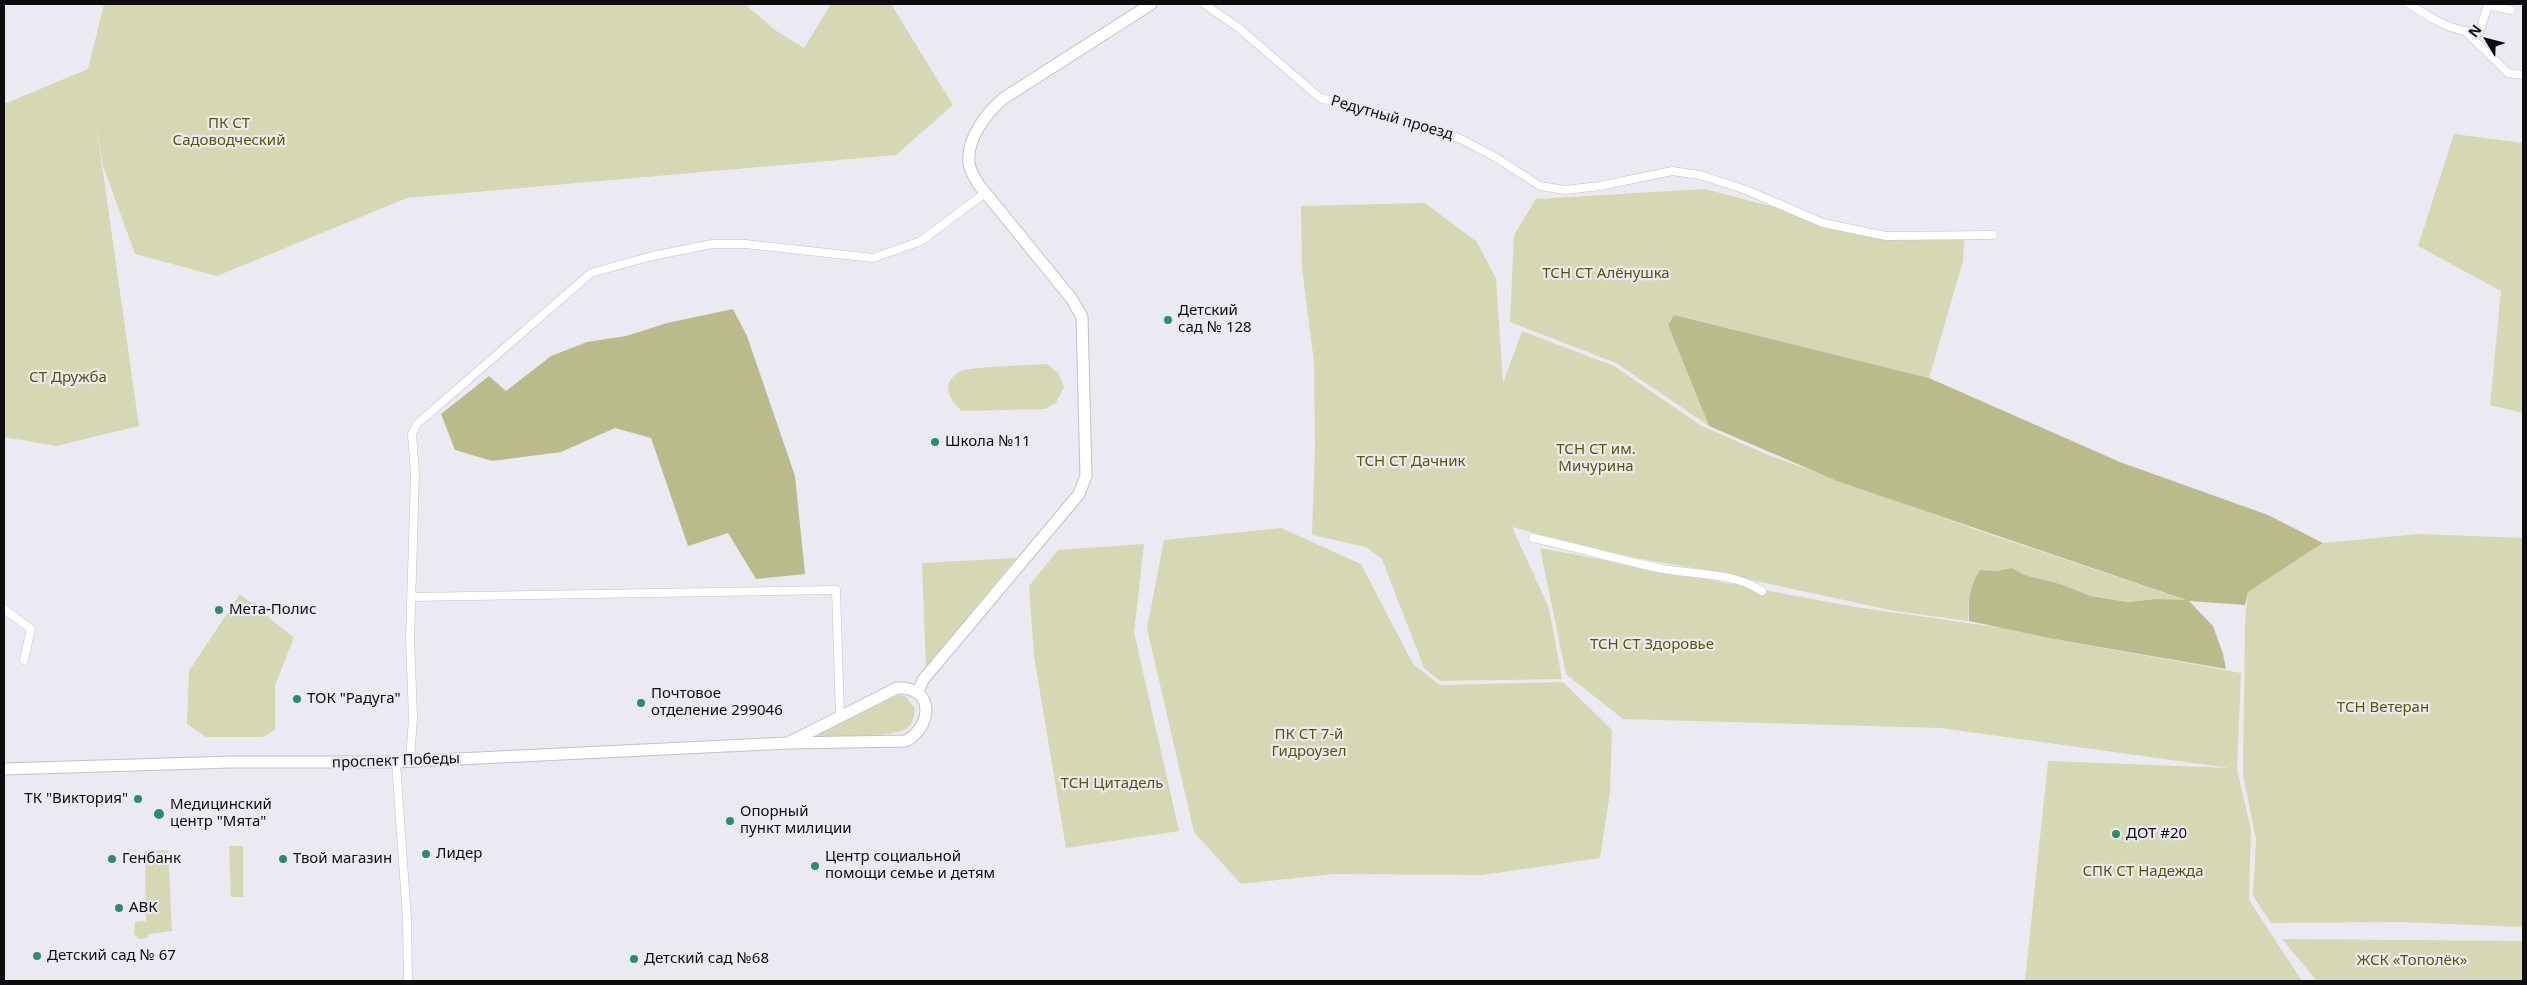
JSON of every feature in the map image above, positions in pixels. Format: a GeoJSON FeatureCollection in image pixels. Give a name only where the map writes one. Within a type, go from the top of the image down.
{"type":"FeatureCollection","features":[{"type":"Feature","properties":{"kind":"street"},"geometry":{"type":"LineString","coordinates":[[918,692],[923,680],[1079,494],[1086,476],[1082,317],[1066,291],[985,193],[971,172],[969,158],[977,130],[994,107],[1029,81],[1151,4]]}},
{"type":"Feature","properties":{"kind":"street","name":"Редутный проезд"},"geometry":{"type":"LineString","coordinates":[[1204,4],[1239,28],[1320,98],[1384,114],[1459,138],[1495,157],[1540,186],[1565,190],[1600,186],[1672,171],[1700,175],[1746,190],[1822,223],[1886,236],[1993,235]]}},
{"type":"Feature","properties":{"kind":"street"},"geometry":{"type":"LineString","coordinates":[[2409,4],[2439,23],[2466,32],[2479,33],[2487,4],[2511,10]]}},
{"type":"Feature","properties":{"kind":"street"},"geometry":{"type":"LineString","coordinates":[[2466,32],[2508,73],[2523,75]]}},
{"type":"Feature","properties":{"kind":"street"},"geometry":{"type":"LineString","coordinates":[[410,761],[413,717],[411,597],[415,474],[414,429],[416,424],[436,409],[479,368],[590,273],[652,256],[712,244],[745,244],[873,258],[921,242],[985,193]]}},
{"type":"Feature","properties":{"kind":"street"},"geometry":{"type":"LineString","coordinates":[[1533,538],[1661,568],[1704,572],[1750,584],[1762,591]]}},
{"type":"Feature","properties":{"kind":"street"},"geometry":{"type":"LineString","coordinates":[[411,597],[836,590],[840,715]]}},
{"type":"Feature","properties":{"kind":"street"},"geometry":{"type":"LineString","coordinates":[[4,608],[31,629],[24,660]]}},
{"type":"Feature","properties":{"kind":"street","name":"проспект Победы"},"geometry":{"type":"LineString","coordinates":[[4,769],[231,762],[396,762],[788,743],[906,741],[921,729],[926,717],[925,702],[918,692],[908,688],[897,688],[840,715],[788,743]]}},
{"type":"Feature","properties":{"kind":"street"},"geometry":{"type":"LineString","coordinates":[[396,762],[407,919],[408,981]]}},
{"type":"Feature","properties":{"kind":"green space","name":"ПК СТ Садоводческий"},"geometry":{"type":"Polygon","coordinates":[[[104,4],[745,4],[775,30],[804,48],[831,4],[891,4],[953,105],[896,155],[407,198],[217,276],[135,254],[103,166],[95,116],[139,426],[56,446],[4,437],[4,104],[88,69],[104,4]]]}},
{"type":"Feature","properties":{"kind":"green space"},"geometry":{"type":"Polygon","coordinates":[[[2454,134],[2523,143],[2523,413],[2490,405],[2501,291],[2418,246],[2454,134]]]}},
{"type":"Feature","properties":{"kind":"green space","name":"ТСН СТ Алёнушка"},"geometry":{"type":"Polygon","coordinates":[[[1705,189],[1886,236],[1964,240],[1963,261],[1929,378],[1674,315],[1668,325],[1709,426],[1616,363],[1510,322],[1514,235],[1536,199],[1705,189]]]}},
{"type":"Feature","properties":{"kind":"green space"},"geometry":{"type":"Polygon","coordinates":[[[1425,203],[1477,242],[1496,279],[1503,383],[1522,331],[1614,366],[1700,425],[1768,455],[1980,531],[2188,601],[2156,599],[2128,602],[2091,596],[2060,584],[2025,575],[2012,568],[1996,571],[1980,570],[1971,588],[1968,621],[1895,611],[1705,570],[1612,554],[1512,527],[1549,608],[1562,679],[1440,681],[1424,668],[1382,559],[1366,547],[1312,535],[1315,448],[1314,363],[1302,268],[1301,206],[1425,203]]]}},
{"type":"Feature","properties":{"kind":"green space"},"geometry":{"type":"Polygon","coordinates":[[[733,309],[747,336],[795,476],[805,574],[756,579],[728,533],[688,546],[651,438],[615,428],[561,452],[492,461],[455,450],[441,414],[489,376],[506,391],[551,356],[587,342],[626,336],[667,323],[733,309]]]}},
{"type":"Feature","properties":{"kind":"green space"},"geometry":{"type":"Polygon","coordinates":[[[1674,315],[1929,378],[2120,462],[2268,515],[2323,543],[2248,592],[2245,605],[2189,601],[2213,626],[2226,669],[2054,639],[1969,621],[1970,594],[1980,570],[1996,571],[2012,568],[2025,575],[2060,584],[2091,596],[2128,602],[2156,599],[2186,600],[1837,481],[1709,426],[1668,325],[1674,315]]]}},
{"type":"Feature","properties":{"kind":"green space"},"geometry":{"type":"Polygon","coordinates":[[[1047,364],[1058,373],[1064,387],[1056,403],[1045,409],[962,411],[953,401],[948,391],[950,380],[961,371],[988,367],[1047,364]]]}},
{"type":"Feature","properties":{"kind":"green space","name":"ПК СТ 7-й Гидроузел"},"geometry":{"type":"Polygon","coordinates":[[[1281,528],[1361,564],[1413,664],[1440,685],[1563,682],[1612,730],[1610,792],[1600,858],[1482,875],[1333,874],[1241,884],[1194,832],[1147,628],[1164,540],[1281,528]]]}},
{"type":"Feature","properties":{"kind":"green space","name":"ТСН Ветеран"},"geometry":{"type":"Polygon","coordinates":[[[2419,534],[2523,538],[2523,927],[2401,922],[2271,923],[2253,896],[2256,839],[2243,775],[2245,621],[2248,592],[2323,543],[2419,534]]]}},
{"type":"Feature","properties":{"kind":"green space","name":"ТСН Цитадель"},"geometry":{"type":"Polygon","coordinates":[[[1144,544],[1134,632],[1179,831],[1066,848],[1034,656],[1029,586],[1058,550],[1144,544]]]}},
{"type":"Feature","properties":{"kind":"green space","name":"ТСН СТ Здоровье"},"geometry":{"type":"Polygon","coordinates":[[[1540,548],[1855,607],[2024,631],[2054,639],[2241,673],[2237,769],[2251,830],[2249,900],[2302,981],[2025,981],[2048,761],[2230,768],[1940,728],[1623,719],[1566,674],[1540,548]]]}},
{"type":"Feature","properties":{"kind":"green space"},"geometry":{"type":"Polygon","coordinates":[[[1016,558],[926,668],[922,563],[1016,558]]]}},
{"type":"Feature","properties":{"kind":"green space"},"geometry":{"type":"Polygon","coordinates":[[[240,594],[294,638],[275,685],[275,730],[263,737],[206,737],[187,724],[189,671],[240,594]]]}},
{"type":"Feature","properties":{"kind":"green space"},"geometry":{"type":"Polygon","coordinates":[[[905,696],[914,707],[914,718],[907,728],[880,735],[822,738],[819,736],[819,734],[890,697],[905,696]]]}},
{"type":"Feature","properties":{"kind":"green space"},"geometry":{"type":"Polygon","coordinates":[[[229,846],[243,846],[243,897],[231,897],[229,846]]]}},
{"type":"Feature","properties":{"kind":"green space"},"geometry":{"type":"Polygon","coordinates":[[[168,850],[172,931],[149,934],[147,938],[139,939],[134,934],[135,922],[146,921],[145,851],[168,850]]]}},
{"type":"Feature","properties":{"kind":"green space","name":"ЖСК «Тополёк»"},"geometry":{"type":"Polygon","coordinates":[[[2282,939],[2523,941],[2523,981],[2317,981],[2282,939]]]}},
{"type":"Feature","properties":{"kind":"place","name":"Детский сад № 128"},"geometry":{"type":"Point","coordinates":[1168,320]}},
{"type":"Feature","properties":{"kind":"place","name":"Школа №11"},"geometry":{"type":"Point","coordinates":[935,442]}},
{"type":"Feature","properties":{"kind":"place","name":"Мета-Полис"},"geometry":{"type":"Point","coordinates":[219,610]}},
{"type":"Feature","properties":{"kind":"place","name":"ТОК \"Радуга\""},"geometry":{"type":"Point","coordinates":[297,699]}},
{"type":"Feature","properties":{"kind":"place","name":"Почтовое отделение 299046"},"geometry":{"type":"Point","coordinates":[641,703]}},
{"type":"Feature","properties":{"kind":"place","name":"ТК \"Виктория\""},"geometry":{"type":"Point","coordinates":[138,799]}},
{"type":"Feature","properties":{"kind":"place","name":"Медицинский центр \"Мята\""},"geometry":{"type":"Point","coordinates":[159,814]}},
{"type":"Feature","properties":{"kind":"place","name":"Опорный пункт милиции"},"geometry":{"type":"Point","coordinates":[730,821]}},
{"type":"Feature","properties":{"kind":"place","name":"ДОТ #20"},"geometry":{"type":"Point","coordinates":[2116,834]}},
{"type":"Feature","properties":{"kind":"place","name":"Лидер"},"geometry":{"type":"Point","coordinates":[426,854]}},
{"type":"Feature","properties":{"kind":"place","name":"Генбанк"},"geometry":{"type":"Point","coordinates":[112,859]}},
{"type":"Feature","properties":{"kind":"place","name":"Твой магазин"},"geometry":{"type":"Point","coordinates":[283,859]}},
{"type":"Feature","properties":{"kind":"place","name":"Центр социальной помощи семье и детям"},"geometry":{"type":"Point","coordinates":[815,866]}},
{"type":"Feature","properties":{"kind":"place","name":"АВК"},"geometry":{"type":"Point","coordinates":[119,908]}},
{"type":"Feature","properties":{"kind":"place","name":"Детский сад № 67"},"geometry":{"type":"Point","coordinates":[37,956]}},
{"type":"Feature","properties":{"kind":"place","name":"Детский сад №68"},"geometry":{"type":"Point","coordinates":[634,959]}},
{"type":"Feature","properties":{"kind":"park label","name":"СТ Дружба"},"geometry":{"type":"Point","coordinates":[68,378]}},
{"type":"Feature","properties":{"kind":"park label","name":"ТСН СТ им. Мичурина"},"geometry":{"type":"Point","coordinates":[1596,458]}},
{"type":"Feature","properties":{"kind":"park label","name":"ТСН СТ Дачник"},"geometry":{"type":"Point","coordinates":[1411,462]}},
{"type":"Feature","properties":{"kind":"park label","name":"СПК СТ Надежда"},"geometry":{"type":"Point","coordinates":[2143,872]}}]}
